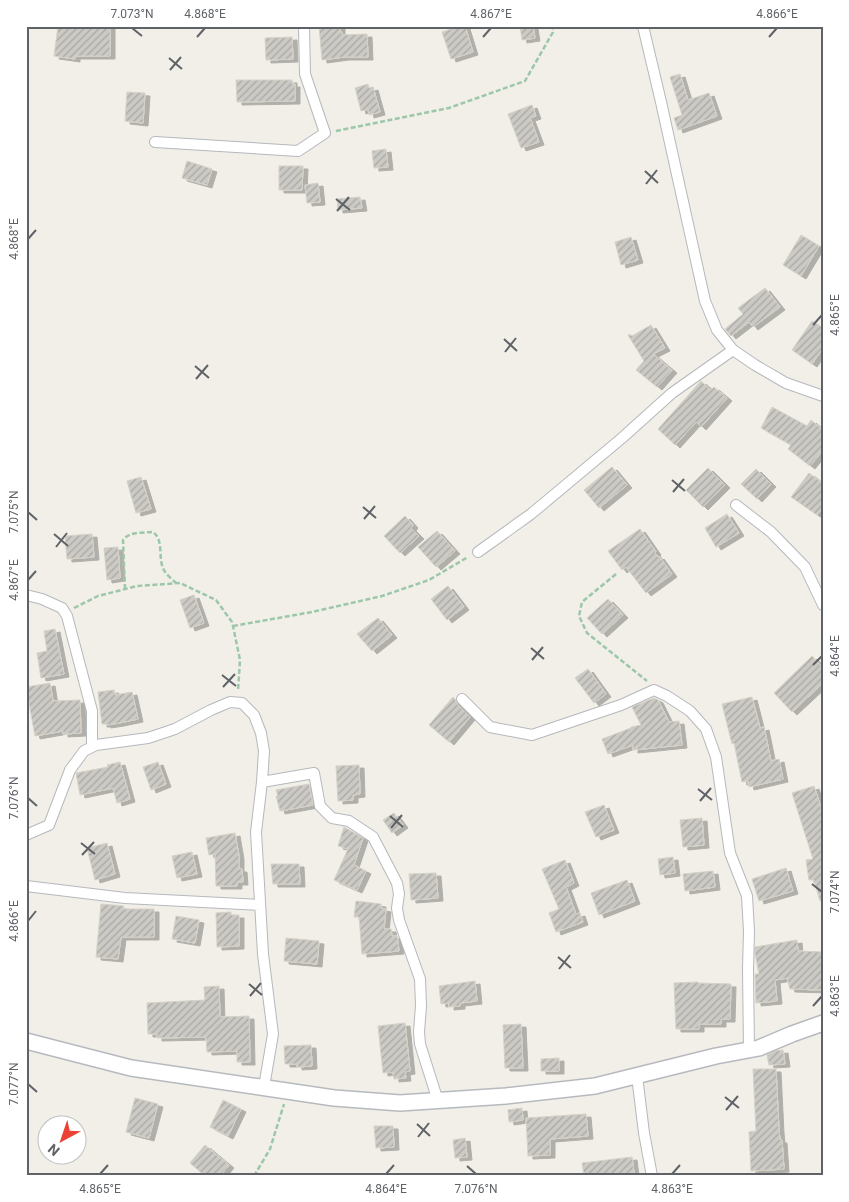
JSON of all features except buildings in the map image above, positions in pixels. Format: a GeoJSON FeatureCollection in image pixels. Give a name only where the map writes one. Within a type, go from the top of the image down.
{"type":"FeatureCollection","features":[{"type":"Feature","properties":{"kind":"street"},"geometry":{"type":"LineString","coordinates":[[155,142],[298,151],[325,134],[305,74],[304,26]]}},
{"type":"Feature","properties":{"kind":"street"},"geometry":{"type":"LineString","coordinates":[[643,26],[705,301],[717,330],[733,350],[755,365],[786,383],[823,396]]}},
{"type":"Feature","properties":{"kind":"street"},"geometry":{"type":"LineString","coordinates":[[478,552],[531,514],[622,438],[672,393],[733,350]]}},
{"type":"Feature","properties":{"kind":"street"},"geometry":{"type":"LineString","coordinates":[[736,505],[771,532],[805,567],[823,605]]}},
{"type":"Feature","properties":{"kind":"street"},"geometry":{"type":"LineString","coordinates":[[26,595],[42,599],[62,608],[67,616],[92,711],[92,747]]}},
{"type":"Feature","properties":{"kind":"street"},"geometry":{"type":"LineString","coordinates":[[462,699],[490,727],[532,735],[621,705],[654,690],[664,694],[690,711],[706,729],[716,757],[730,853],[747,896],[749,931],[749,1050]]}},
{"type":"Feature","properties":{"kind":"street"},"geometry":{"type":"LineString","coordinates":[[26,834],[49,825],[70,770],[84,751],[96,745],[148,738],[175,729],[230,702],[242,703],[254,715],[261,733],[264,751],[256,832],[263,954],[272,1034],[264,1087]]}},
{"type":"Feature","properties":{"kind":"street"},"geometry":{"type":"LineString","coordinates":[[262,782],[314,773],[320,806],[332,818],[349,821],[373,837],[397,883],[399,920],[420,979],[420,1044],[438,1101]]}},
{"type":"Feature","properties":{"kind":"street"},"geometry":{"type":"LineString","coordinates":[[26,886],[125,898],[260,905]]}},
{"type":"Feature","properties":{"kind":"street"},"geometry":{"type":"LineString","coordinates":[[26,1041],[131,1068],[334,1098],[400,1103],[506,1096],[596,1086],[716,1056],[760,1048],[823,1023]]}},
{"type":"Feature","properties":{"kind":"street"},"geometry":{"type":"LineString","coordinates":[[637,1076],[644,1133],[652,1176]]}},
{"type":"Feature","properties":{"kind":"path"},"geometry":{"type":"LineString","coordinates":[[325,134],[449,108],[525,81],[554,32],[552,26]]}},
{"type":"Feature","properties":{"kind":"path"},"geometry":{"type":"LineString","coordinates":[[125,589],[123,540],[126,536],[132,534],[153,532],[157,535],[161,564],[164,571],[177,584]]}},
{"type":"Feature","properties":{"kind":"path"},"geometry":{"type":"LineString","coordinates":[[233,626],[312,612],[382,596],[429,580],[478,552]]}},
{"type":"Feature","properties":{"kind":"path"},"geometry":{"type":"LineString","coordinates":[[616,574],[582,602],[579,616],[587,633],[664,694]]}},
{"type":"Feature","properties":{"kind":"path"},"geometry":{"type":"LineString","coordinates":[[64,612],[98,596],[138,586],[180,584],[216,600],[232,622],[240,660],[237,703]]}},
{"type":"Feature","properties":{"kind":"path"},"geometry":{"type":"LineString","coordinates":[[254,1176],[270,1149],[288,1091]]}}]}
